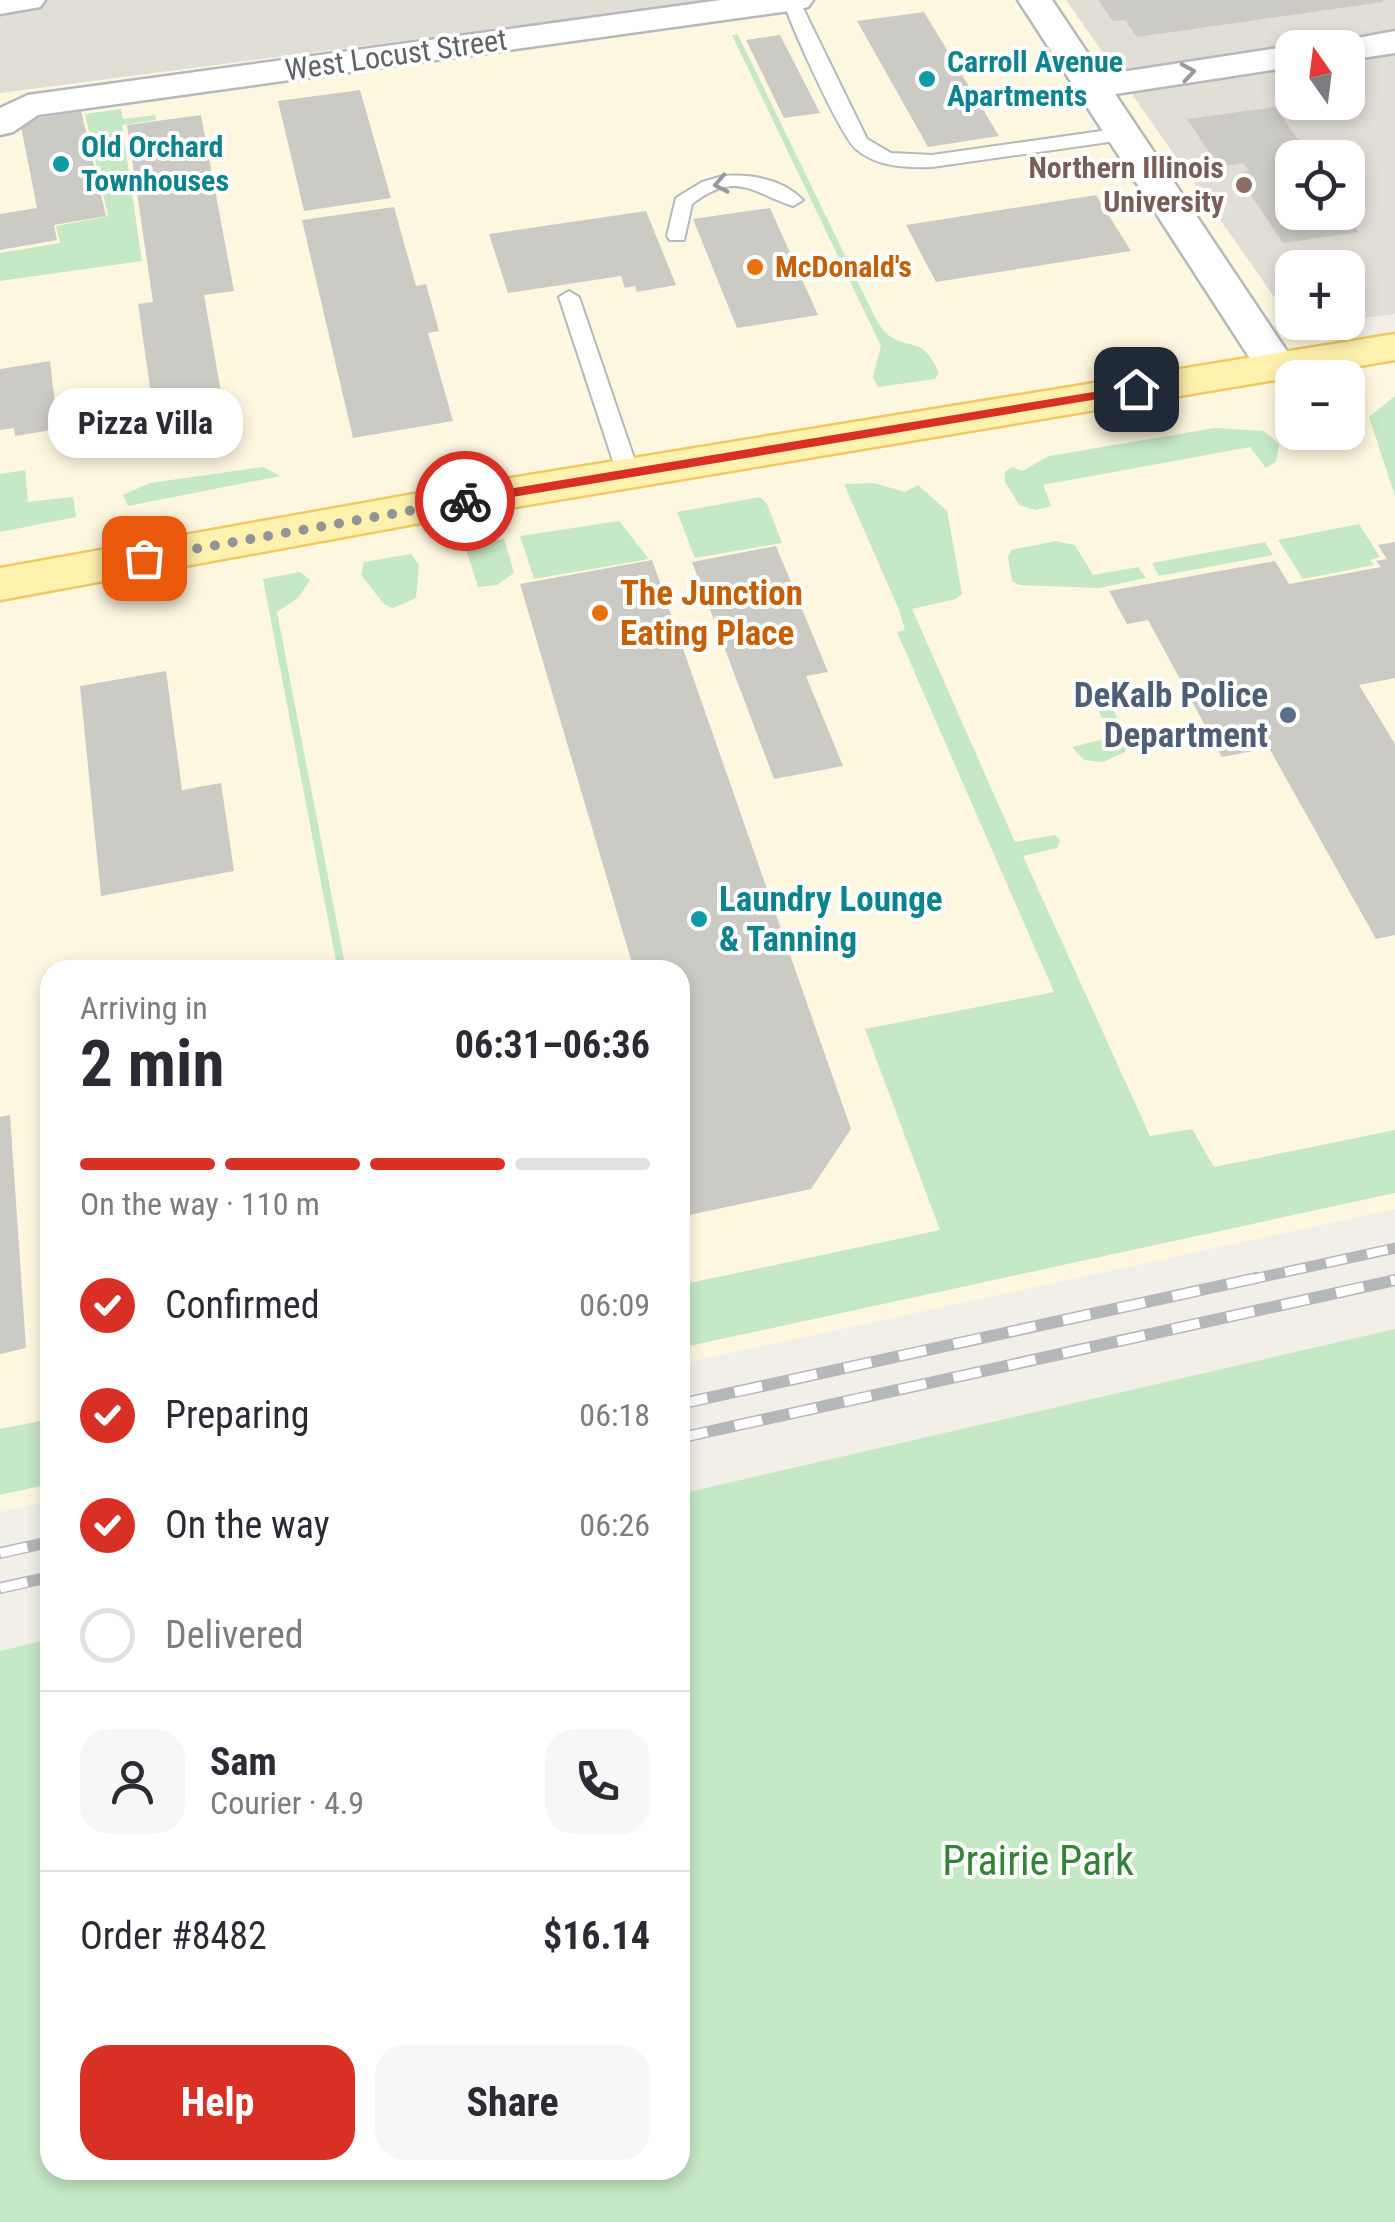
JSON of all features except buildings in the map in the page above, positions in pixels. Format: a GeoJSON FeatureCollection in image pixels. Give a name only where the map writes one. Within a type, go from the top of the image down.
{"type":"FeatureCollection","features":[{"type":"Feature","properties":{"kind":"main road"},"geometry":{"type":"LineString","coordinates":[[1313,360],[1395,347]]}},
{"type":"Feature","properties":{"kind":"main road"},"geometry":{"type":"LineString","coordinates":[[0,584],[628,473],[1275,366]]}},
{"type":"Feature","properties":{"kind":"street"},"geometry":{"type":"LineString","coordinates":[[0,4],[28,0]]}},
{"type":"Feature","properties":{"kind":"street","name":"West Locust Street"},"geometry":{"type":"LineString","coordinates":[[0,124],[28,106],[794,0]]}},
{"type":"Feature","properties":{"kind":"street"},"geometry":{"type":"LineString","coordinates":[[1034,0],[1275,366]]}},
{"type":"Feature","properties":{"kind":"street"},"geometry":{"type":"LineString","coordinates":[[1365,46],[1395,42]]}},
{"type":"Feature","properties":{"kind":"street"},"geometry":{"type":"LineString","coordinates":[[1092,87],[1275,60]]}},
{"type":"Feature","properties":{"kind":"lane"},"geometry":{"type":"LineString","coordinates":[[794,0],[859,142],[873,155],[901,163],[932,161],[1122,134]]}},
{"type":"Feature","properties":{"kind":"lane"},"geometry":{"type":"LineString","coordinates":[[677,236],[683,202],[706,186],[744,180],[785,194]]}},
{"type":"Feature","properties":{"kind":"lane"},"geometry":{"type":"LineString","coordinates":[[569,297],[628,473]]}},
{"type":"Feature","properties":{"kind":"shaded area"},"geometry":{"type":"Polygon","coordinates":[[[0,0],[718,0],[0,93],[0,0]]]}},
{"type":"Feature","properties":{"kind":"shaded area"},"geometry":{"type":"Polygon","coordinates":[[[718,0],[1066,0],[1275,298],[1275,340],[1329,340],[1395,364],[1395,1209],[690,1362],[690,960],[40,960],[40,1503],[0,1512],[0,93],[718,0]]]}},
{"type":"Feature","properties":{"kind":"shaded area","name":"Northern Illinois University"},"geometry":{"type":"Polygon","coordinates":[[[1066,0],[1395,0],[1395,314],[1365,318],[1365,250],[1275,250],[1275,298],[1066,0]]]}},
{"type":"Feature","properties":{"kind":"green space"},"geometry":{"type":"Polygon","coordinates":[[[732,35],[738,35],[877,321],[887,334],[927,353],[939,373],[935,379],[878,387],[873,377],[881,346],[732,35]]]}},
{"type":"Feature","properties":{"kind":"green space"},"geometry":{"type":"Polygon","coordinates":[[[121,109],[123,119],[155,115],[156,120],[122,125],[142,261],[0,281],[0,253],[60,243],[56,226],[108,216],[85,114],[121,109]]]}},
{"type":"Feature","properties":{"kind":"green space"},"geometry":{"type":"Polygon","coordinates":[[[1395,396],[1395,496],[1369,417],[1395,396]]]}},
{"type":"Feature","properties":{"kind":"green space"},"geometry":{"type":"Polygon","coordinates":[[[1215,428],[1264,431],[1275,441],[1278,450],[1276,462],[1266,468],[1250,447],[1043,485],[1051,506],[1036,510],[1019,505],[1005,482],[1005,472],[1012,467],[1022,471],[1049,456],[1215,428]]]}},
{"type":"Feature","properties":{"kind":"green space"},"geometry":{"type":"Polygon","coordinates":[[[263,467],[280,476],[128,506],[123,495],[150,483],[263,467]]]}},
{"type":"Feature","properties":{"kind":"green space"},"geometry":{"type":"Polygon","coordinates":[[[25,470],[28,502],[73,497],[76,517],[0,532],[0,474],[25,470]]]}},
{"type":"Feature","properties":{"kind":"green space"},"geometry":{"type":"Polygon","coordinates":[[[874,483],[905,492],[918,485],[947,511],[962,594],[956,599],[912,609],[1015,842],[1055,835],[1060,840],[1057,848],[1023,856],[1150,1136],[1192,1129],[1214,1167],[1395,1130],[1395,1193],[690,1346],[690,1283],[940,1230],[865,1029],[1054,992],[897,632],[905,630],[899,610],[844,484],[874,483]]]}},
{"type":"Feature","properties":{"kind":"green space"},"geometry":{"type":"Polygon","coordinates":[[[760,497],[767,504],[782,543],[695,558],[677,512],[760,497]]]}},
{"type":"Feature","properties":{"kind":"green space"},"geometry":{"type":"Polygon","coordinates":[[[619,521],[649,559],[534,579],[520,536],[619,521]]]}},
{"type":"Feature","properties":{"kind":"green space"},"geometry":{"type":"Polygon","coordinates":[[[1359,524],[1380,557],[1370,560],[1374,565],[1303,579],[1278,540],[1359,524]]]}},
{"type":"Feature","properties":{"kind":"green space"},"geometry":{"type":"Polygon","coordinates":[[[504,539],[514,573],[497,585],[478,587],[465,546],[504,539]]]}},
{"type":"Feature","properties":{"kind":"green space"},"geometry":{"type":"Polygon","coordinates":[[[1055,541],[1075,545],[1093,575],[1138,567],[1146,578],[1099,588],[1019,585],[1012,581],[1008,557],[1011,550],[1055,541]]]}},
{"type":"Feature","properties":{"kind":"green space"},"geometry":{"type":"Polygon","coordinates":[[[1265,542],[1273,555],[1159,576],[1152,563],[1265,542]]]}},
{"type":"Feature","properties":{"kind":"green space"},"geometry":{"type":"Polygon","coordinates":[[[411,554],[419,565],[416,598],[393,608],[384,604],[361,575],[364,562],[411,554]]]}},
{"type":"Feature","properties":{"kind":"green space"},"geometry":{"type":"Polygon","coordinates":[[[300,572],[310,580],[298,598],[277,612],[344,960],[336,960],[263,579],[300,572]]]}},
{"type":"Feature","properties":{"kind":"green space"},"geometry":{"type":"Polygon","coordinates":[[[1110,703],[1128,742],[1125,752],[1103,762],[1084,760],[1072,747],[1112,737],[1096,706],[1110,703]]]}},
{"type":"Feature","properties":{"kind":"green space","name":"Prairie Park"},"geometry":{"type":"Polygon","coordinates":[[[1395,1329],[1395,2222],[0,2222],[0,1651],[40,1641],[40,2180],[690,2180],[690,1492],[1395,1329]]]}},
{"type":"Feature","properties":{"kind":"green space"},"geometry":{"type":"Polygon","coordinates":[[[40,1421],[40,1486],[0,1495],[0,1429],[40,1421]]]}},
{"type":"Feature","properties":{"kind":"railway"},"geometry":{"type":"LineString","coordinates":[[1244,1281],[1395,1248]]}},
{"type":"Feature","properties":{"kind":"railway"},"geometry":{"type":"LineString","coordinates":[[690,1402],[1256,1278]]}},
{"type":"Feature","properties":{"kind":"railway"},"geometry":{"type":"LineString","coordinates":[[690,1436],[1395,1280],[1391,1281]]}},
{"type":"Feature","properties":{"kind":"railway"},"geometry":{"type":"LineString","coordinates":[[0,1553],[40,1544]]}},
{"type":"Feature","properties":{"kind":"railway"},"geometry":{"type":"LineString","coordinates":[[0,1588],[40,1579]]}},
{"type":"Feature","properties":{"kind":"way so far"},"geometry":{"type":"LineString","coordinates":[[144,558],[465,501]]}},
{"type":"Feature","properties":{"kind":"place","name":"Carroll Avenue Apartments"},"geometry":{"type":"Point","coordinates":[927,79]}},
{"type":"Feature","properties":{"kind":"place","name":"Old Orchard Townhouses"},"geometry":{"type":"Point","coordinates":[61,164]}},
{"type":"Feature","properties":{"kind":"place","name":"Northern Illinois University"},"geometry":{"type":"Point","coordinates":[1244,185]}},
{"type":"Feature","properties":{"kind":"place","name":"McDonald's"},"geometry":{"type":"Point","coordinates":[755,267]}},
{"type":"Feature","properties":{"kind":"place","name":"Pizza Villa"},"geometry":{"type":"Point","coordinates":[144,558]}},
{"type":"Feature","properties":{"kind":"place","name":"The Junction Eating Place"},"geometry":{"type":"Point","coordinates":[600,613]}},
{"type":"Feature","properties":{"kind":"place","name":"DeKalb Police Department"},"geometry":{"type":"Point","coordinates":[1288,715]}},
{"type":"Feature","properties":{"kind":"place","name":"Laundry Lounge & Tanning"},"geometry":{"type":"Point","coordinates":[699,919]}},
{"type":"Feature","properties":{"kind":"route"},"geometry":{"type":"LineString","coordinates":[[465,501],[1136,389]]}}]}
